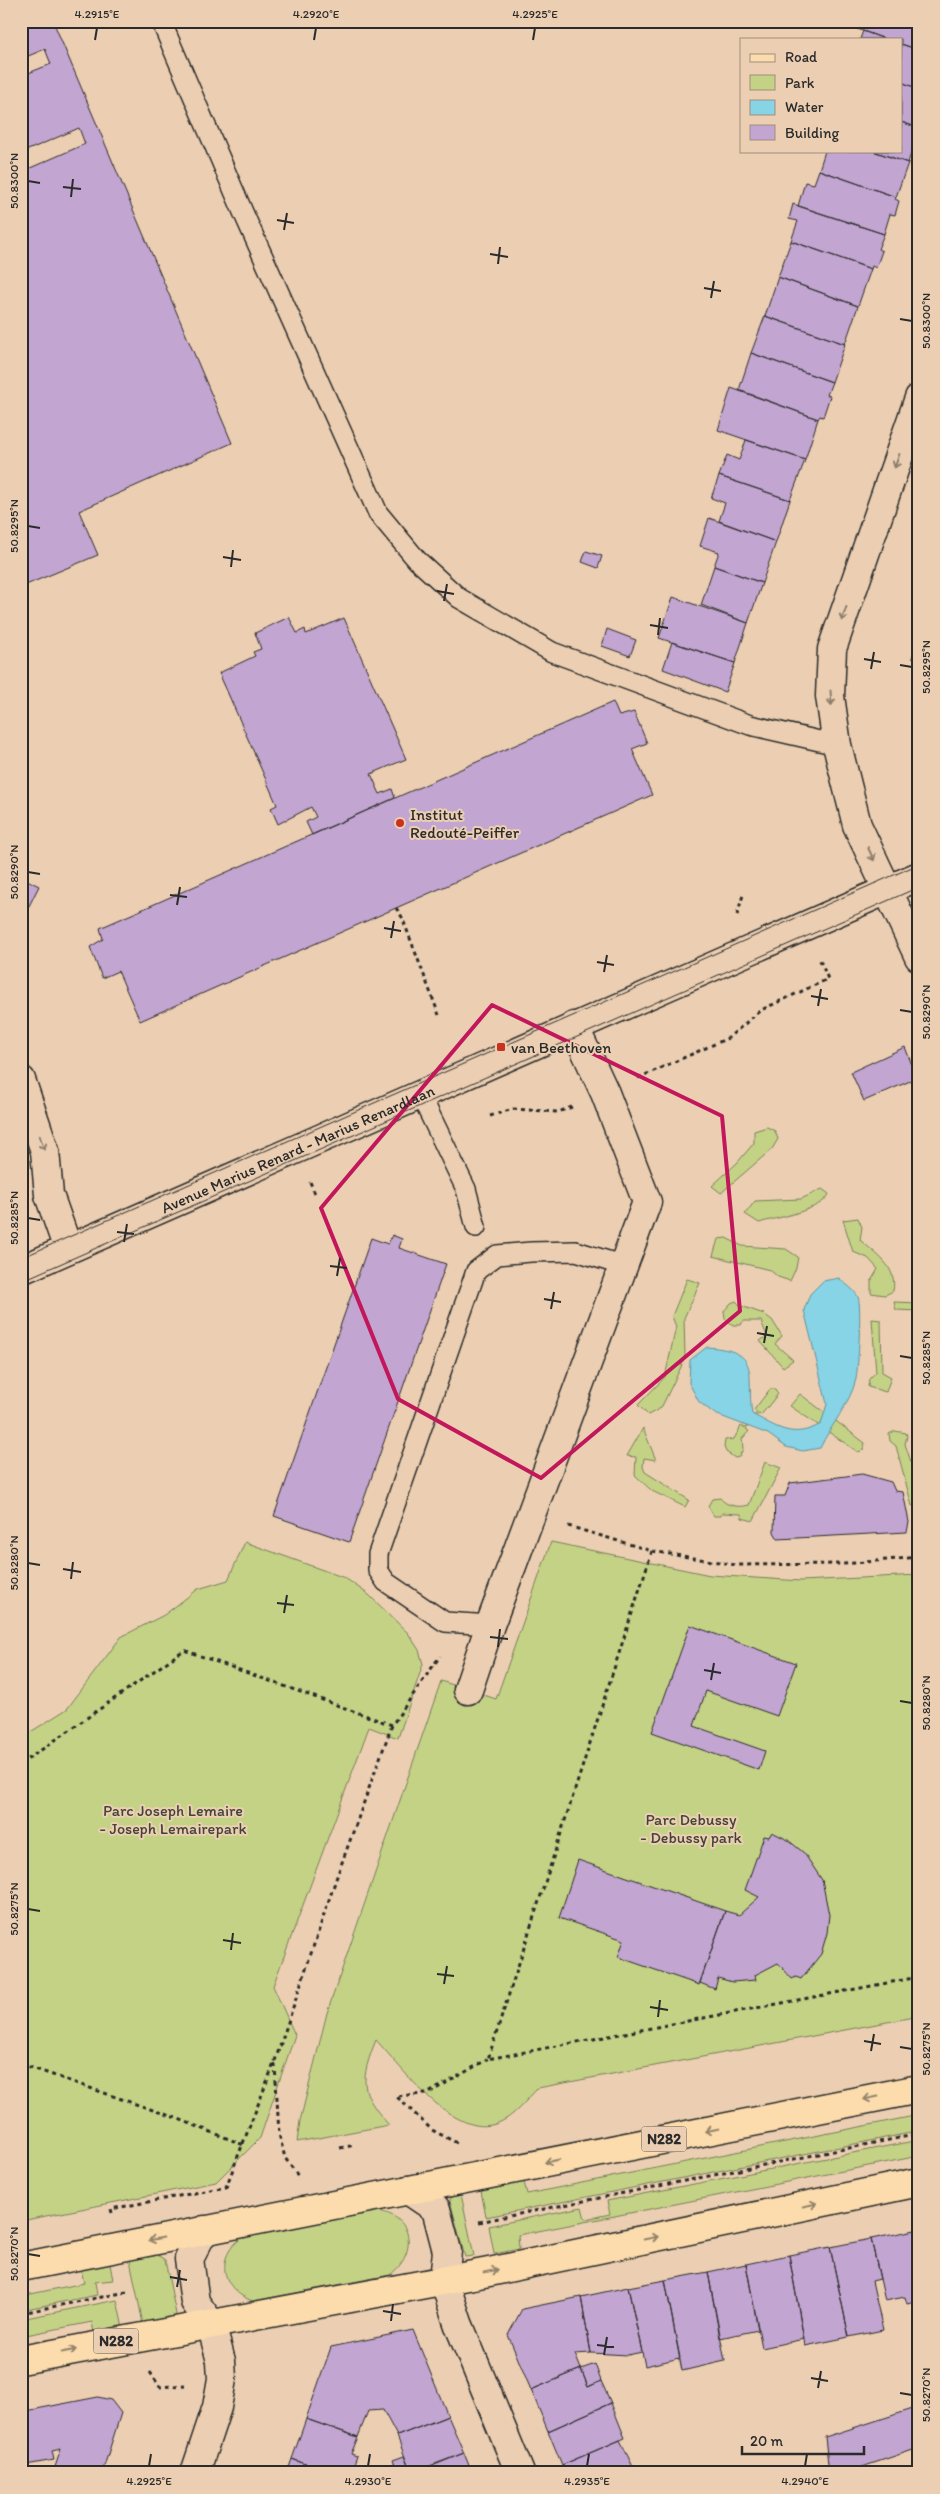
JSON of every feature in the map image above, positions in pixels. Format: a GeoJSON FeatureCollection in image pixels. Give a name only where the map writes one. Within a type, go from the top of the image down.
{"type":"FeatureCollection","features":[{"type":"Feature","properties":{"kind":"main road","name":"N282"},"geometry":{"type":"LineString","coordinates":[[21,2267],[919,2089]]}},
{"type":"Feature","properties":{"kind":"main road","name":"N282"},"geometry":{"type":"LineString","coordinates":[[21,2360],[444,2280],[919,2182]]}},
{"type":"Feature","properties":{"kind":"street"},"geometry":{"type":"LineString","coordinates":[[919,398],[832,649],[830,696],[837,745],[858,825],[919,957]]}},
{"type":"Feature","properties":{"kind":"street","name":"Avenue Marius Renard - Marius Renardlaan"},"geometry":{"type":"LineString","coordinates":[[21,1270],[919,876]]}},
{"type":"Feature","properties":{"kind":"street"},"geometry":{"type":"LineString","coordinates":[[468,1690],[490,1625],[647,1202],[604,1093],[574,1026]]}},
{"type":"Feature","properties":{"kind":"street"},"geometry":{"type":"LineString","coordinates":[[21,1080],[45,1150],[49,1195],[68,1249]]}},
{"type":"Feature","properties":{"kind":"street"},"geometry":{"type":"LineString","coordinates":[[408,2190],[436,2209],[447,2251],[444,2280],[458,2323],[520,2473]]}},
{"type":"Feature","properties":{"kind":"street"},"geometry":{"type":"LineString","coordinates":[[195,2473],[217,2408],[222,2379],[221,2361],[211,2324],[195,2302],[189,2259],[204,2230]]}},
{"type":"Feature","properties":{"kind":"lane"},"geometry":{"type":"LineString","coordinates":[[161,21],[247,221],[378,513],[417,560],[459,598],[552,652],[750,725],[837,745]]}},
{"type":"Feature","properties":{"kind":"lane"},"geometry":{"type":"LineString","coordinates":[[420,1094],[466,1189],[476,1227]]}},
{"type":"Feature","properties":{"kind":"lane"},"geometry":{"type":"LineString","coordinates":[[490,1625],[445,1622],[386,1582],[378,1570],[378,1554],[476,1271],[497,1255],[531,1252],[576,1251],[624,1266]]}},
{"type":"Feature","properties":{"kind":"path"},"geometry":{"type":"LineString","coordinates":[[737,915],[743,895]]}},
{"type":"Feature","properties":{"kind":"path"},"geometry":{"type":"LineString","coordinates":[[396,908],[402,917],[439,1015]]}},
{"type":"Feature","properties":{"kind":"path"},"geometry":{"type":"LineString","coordinates":[[635,1079],[728,1038],[761,1010],[828,979],[816,953]]}},
{"type":"Feature","properties":{"kind":"path"},"geometry":{"type":"LineString","coordinates":[[490,1116],[513,1109],[558,1112],[574,1106]]}},
{"type":"Feature","properties":{"kind":"path"},"geometry":{"type":"LineString","coordinates":[[309,1180],[316,1196]]}},
{"type":"Feature","properties":{"kind":"path"},"geometry":{"type":"LineString","coordinates":[[568,1526],[652,1551],[736,1565],[844,1564],[919,1557]]}},
{"type":"Feature","properties":{"kind":"path"},"geometry":{"type":"LineString","coordinates":[[488,2059],[652,1551]]}},
{"type":"Feature","properties":{"kind":"path"},"geometry":{"type":"LineString","coordinates":[[21,1764],[184,1650],[392,1725]]}},
{"type":"Feature","properties":{"kind":"path"},"geometry":{"type":"LineString","coordinates":[[113,2218],[111,2209],[226,2187],[244,2145],[275,2061],[336,1879],[392,1725],[428,1673]]}},
{"type":"Feature","properties":{"kind":"path"},"geometry":{"type":"LineString","coordinates":[[460,2150],[456,2143],[432,2130],[396,2096],[427,2094],[488,2059],[919,1977]]}},
{"type":"Feature","properties":{"kind":"path"},"geometry":{"type":"LineString","coordinates":[[275,2061],[279,2134],[285,2158],[320,2208]]}},
{"type":"Feature","properties":{"kind":"path"},"geometry":{"type":"LineString","coordinates":[[21,2064],[176,2118],[244,2145]]}},
{"type":"Feature","properties":{"kind":"path"},"geometry":{"type":"LineString","coordinates":[[479,2222],[919,2134]]}},
{"type":"Feature","properties":{"kind":"path"},"geometry":{"type":"LineString","coordinates":[[340,2148],[355,2144]]}},
{"type":"Feature","properties":{"kind":"path"},"geometry":{"type":"LineString","coordinates":[[21,2313],[127,2292]]}},
{"type":"Feature","properties":{"kind":"path"},"geometry":{"type":"LineString","coordinates":[[150,2371],[160,2387],[188,2385]]}},
{"type":"Feature","properties":{"kind":"highlighted area"},"geometry":{"type":"Polygon","coordinates":[[[492,1005],[722,1116],[740,1311],[541,1478],[398,1399],[321,1208],[492,1005]]]}},
{"type":"Feature","properties":{"kind":"green space"},"geometry":{"type":"Polygon","coordinates":[[[767,1127],[775,1131],[778,1139],[772,1149],[721,1193],[712,1186],[737,1163],[754,1143],[754,1131],[767,1127]]]}},
{"type":"Feature","properties":{"kind":"green space"},"geometry":{"type":"Polygon","coordinates":[[[822,1189],[829,1194],[825,1200],[798,1213],[759,1223],[745,1214],[755,1201],[801,1199],[822,1189]]]}},
{"type":"Feature","properties":{"kind":"green space"},"geometry":{"type":"Polygon","coordinates":[[[858,1218],[862,1227],[860,1240],[879,1256],[892,1275],[894,1282],[893,1291],[885,1295],[871,1293],[871,1281],[878,1269],[868,1258],[853,1252],[843,1220],[858,1218]]]}},
{"type":"Feature","properties":{"kind":"green space"},"geometry":{"type":"Polygon","coordinates":[[[726,1238],[742,1246],[786,1249],[798,1257],[796,1268],[790,1281],[778,1277],[770,1270],[713,1256],[718,1239],[726,1238]]]}},
{"type":"Feature","properties":{"kind":"green space"},"geometry":{"type":"Polygon","coordinates":[[[687,1279],[700,1283],[684,1318],[685,1356],[661,1408],[648,1415],[638,1405],[665,1377],[676,1327],[672,1316],[687,1279]]]}},
{"type":"Feature","properties":{"kind":"green space"},"geometry":{"type":"Polygon","coordinates":[[[736,1301],[741,1306],[764,1314],[772,1320],[782,1336],[775,1344],[793,1360],[783,1367],[760,1341],[767,1336],[761,1321],[743,1321],[741,1325],[733,1325],[725,1319],[724,1311],[731,1303],[736,1301]]]}},
{"type":"Feature","properties":{"kind":"green space"},"geometry":{"type":"Polygon","coordinates":[[[894,1302],[919,1303],[919,1311],[896,1310],[894,1302]]]}},
{"type":"Feature","properties":{"kind":"green space"},"geometry":{"type":"Polygon","coordinates":[[[872,1319],[881,1320],[882,1372],[891,1377],[886,1392],[868,1387],[869,1379],[876,1372],[872,1319]]]}},
{"type":"Feature","properties":{"kind":"green space"},"geometry":{"type":"Polygon","coordinates":[[[770,1389],[775,1389],[778,1394],[761,1415],[758,1414],[746,1429],[749,1431],[742,1439],[743,1449],[739,1457],[735,1458],[726,1452],[724,1447],[725,1440],[734,1439],[741,1426],[745,1428],[757,1412],[754,1410],[770,1389]]]}},
{"type":"Feature","properties":{"kind":"green space"},"geometry":{"type":"Polygon","coordinates":[[[800,1394],[865,1443],[863,1450],[858,1452],[790,1406],[800,1394]]]}},
{"type":"Feature","properties":{"kind":"green space"},"geometry":{"type":"Polygon","coordinates":[[[643,1428],[656,1460],[644,1458],[643,1467],[645,1472],[689,1500],[685,1507],[652,1491],[635,1475],[636,1457],[627,1456],[643,1428]]]}},
{"type":"Feature","properties":{"kind":"green space"},"geometry":{"type":"Polygon","coordinates":[[[895,1431],[906,1433],[905,1444],[919,1486],[919,1503],[912,1506],[896,1446],[890,1441],[889,1434],[895,1431]]]}},
{"type":"Feature","properties":{"kind":"green space"},"geometry":{"type":"Polygon","coordinates":[[[765,1462],[781,1468],[753,1521],[742,1518],[741,1514],[722,1513],[720,1516],[714,1516],[708,1506],[712,1499],[720,1498],[733,1506],[749,1505],[765,1462]]]}},
{"type":"Feature","properties":{"kind":"green space","name":"Parc Joseph Lemaire - Joseph Lemairepark"},"geometry":{"type":"Polygon","coordinates":[[[245,1542],[345,1578],[369,1595],[408,1633],[419,1650],[423,1664],[398,1738],[369,1727],[273,1986],[295,2035],[260,2138],[216,2182],[21,2221],[21,1738],[67,1709],[121,1637],[164,1615],[198,1589],[228,1580],[245,1542]]]}},
{"type":"Feature","properties":{"kind":"green space","name":"Parc Debussy - Debussy park"},"geometry":{"type":"Polygon","coordinates":[[[551,1542],[710,1575],[801,1581],[919,1575],[919,2016],[538,2088],[509,2117],[498,2123],[481,2126],[464,2122],[447,2112],[431,2099],[376,2040],[367,2066],[365,2085],[372,2103],[389,2125],[297,2142],[300,2121],[327,2013],[441,1681],[496,1699],[551,1542]]]}},
{"type":"Feature","properties":{"kind":"green space"},"geometry":{"type":"Polygon","coordinates":[[[919,2115],[919,2118],[913,2119],[915,2132],[486,2217],[481,2191],[524,2182],[527,2194],[919,2115]]]}},
{"type":"Feature","properties":{"kind":"green space"},"geometry":{"type":"Polygon","coordinates":[[[919,2140],[919,2156],[518,2235],[519,2249],[494,2254],[489,2226],[582,2207],[585,2219],[610,2214],[607,2201],[919,2140]]]}},
{"type":"Feature","properties":{"kind":"green space"},"geometry":{"type":"Polygon","coordinates":[[[461,2194],[474,2256],[465,2257],[450,2201],[451,2197],[461,2194]]]}},
{"type":"Feature","properties":{"kind":"green space"},"geometry":{"type":"Polygon","coordinates":[[[378,2211],[390,2215],[399,2221],[405,2228],[408,2237],[405,2257],[390,2275],[253,2301],[233,2289],[228,2280],[225,2262],[235,2244],[245,2236],[378,2211]]]}},
{"type":"Feature","properties":{"kind":"green space"},"geometry":{"type":"Polygon","coordinates":[[[158,2255],[165,2260],[176,2314],[175,2318],[143,2324],[130,2260],[158,2255]]]}},
{"type":"Feature","properties":{"kind":"green space"},"geometry":{"type":"Polygon","coordinates":[[[110,2264],[113,2280],[95,2282],[97,2295],[21,2310],[21,2296],[84,2283],[81,2269],[110,2264]]]}},
{"type":"Feature","properties":{"kind":"green space"},"geometry":{"type":"Polygon","coordinates":[[[117,2300],[123,2328],[94,2333],[92,2322],[21,2336],[21,2319],[117,2300]]]}},
{"type":"Feature","properties":{"kind":"water"},"geometry":{"type":"Polygon","coordinates":[[[839,1278],[858,1297],[860,1312],[857,1373],[845,1406],[820,1448],[803,1451],[786,1447],[768,1434],[715,1414],[699,1402],[689,1383],[690,1360],[707,1347],[725,1349],[737,1353],[744,1359],[748,1367],[752,1414],[785,1430],[802,1431],[821,1424],[827,1404],[804,1310],[810,1294],[823,1281],[839,1278]]]}},
{"type":"Feature","properties":{"kind":"building"},"geometry":{"type":"Polygon","coordinates":[[[21,21],[53,21],[232,443],[79,511],[98,555],[21,587],[21,172],[85,144],[79,128],[21,153],[21,76],[51,64],[45,49],[21,59],[21,21]]]}},
{"type":"Feature","properties":{"kind":"building"},"geometry":{"type":"Polygon","coordinates":[[[853,21],[919,21],[919,50],[902,44],[902,38],[882,38],[852,27],[853,21]]]}},
{"type":"Feature","properties":{"kind":"building"},"geometry":{"type":"Polygon","coordinates":[[[863,31],[882,38],[860,38],[863,31]]]}},
{"type":"Feature","properties":{"kind":"building"},"geometry":{"type":"Polygon","coordinates":[[[902,44],[919,50],[919,89],[902,82],[902,44]]]}},
{"type":"Feature","properties":{"kind":"building"},"geometry":{"type":"Polygon","coordinates":[[[902,82],[919,89],[919,128],[902,122],[902,82]]]}},
{"type":"Feature","properties":{"kind":"building"},"geometry":{"type":"Polygon","coordinates":[[[902,122],[919,128],[908,163],[876,152],[902,152],[902,122]]]}},
{"type":"Feature","properties":{"kind":"building"},"geometry":{"type":"Polygon","coordinates":[[[825,152],[876,152],[908,163],[896,197],[819,170],[825,152]]]}},
{"type":"Feature","properties":{"kind":"building"},"geometry":{"type":"Polygon","coordinates":[[[819,170],[896,197],[895,199],[899,201],[895,215],[890,214],[884,234],[798,206],[805,182],[814,184],[819,170]]]}},
{"type":"Feature","properties":{"kind":"building"},"geometry":{"type":"Polygon","coordinates":[[[793,204],[884,234],[878,249],[882,251],[876,268],[872,266],[871,269],[791,241],[798,221],[789,219],[793,204]]]}},
{"type":"Feature","properties":{"kind":"building"},"geometry":{"type":"Polygon","coordinates":[[[791,241],[871,269],[858,306],[778,277],[791,241]]]}},
{"type":"Feature","properties":{"kind":"building"},"geometry":{"type":"Polygon","coordinates":[[[778,277],[858,306],[845,344],[765,316],[778,277]]]}},
{"type":"Feature","properties":{"kind":"building"},"geometry":{"type":"Polygon","coordinates":[[[765,316],[845,344],[832,382],[751,353],[765,316]]]}},
{"type":"Feature","properties":{"kind":"building"},"geometry":{"type":"Polygon","coordinates":[[[751,353],[832,382],[827,395],[830,396],[823,417],[820,416],[818,419],[739,390],[751,353]]]}},
{"type":"Feature","properties":{"kind":"building"},"geometry":{"type":"Polygon","coordinates":[[[731,388],[818,419],[805,460],[718,430],[731,388]]]}},
{"type":"Feature","properties":{"kind":"building"},"geometry":{"type":"Polygon","coordinates":[[[746,440],[805,460],[790,500],[719,476],[727,455],[739,460],[746,440]]]}},
{"type":"Feature","properties":{"kind":"building"},"geometry":{"type":"Polygon","coordinates":[[[719,476],[790,500],[776,542],[719,521],[725,503],[711,498],[719,476]]]}},
{"type":"Feature","properties":{"kind":"building"},"geometry":{"type":"Polygon","coordinates":[[[709,518],[776,542],[762,583],[714,566],[719,552],[700,546],[709,518]]]}},
{"type":"Feature","properties":{"kind":"building"},"geometry":{"type":"Polygon","coordinates":[[[586,551],[602,556],[598,568],[582,562],[586,551]]]}},
{"type":"Feature","properties":{"kind":"building"},"geometry":{"type":"Polygon","coordinates":[[[714,566],[762,583],[748,623],[701,605],[714,566]]]}},
{"type":"Feature","properties":{"kind":"building"},"geometry":{"type":"Polygon","coordinates":[[[673,597],[748,623],[735,663],[659,638],[673,597]]]}},
{"type":"Feature","properties":{"kind":"building"},"geometry":{"type":"Polygon","coordinates":[[[289,617],[297,633],[305,629],[306,634],[344,618],[406,759],[371,774],[380,794],[392,789],[395,798],[312,835],[306,822],[316,817],[311,807],[278,824],[271,808],[277,805],[219,673],[255,656],[253,652],[261,649],[255,633],[289,617]]]}},
{"type":"Feature","properties":{"kind":"building"},"geometry":{"type":"Polygon","coordinates":[[[607,629],[636,640],[630,656],[602,646],[607,629]]]}},
{"type":"Feature","properties":{"kind":"building"},"geometry":{"type":"Polygon","coordinates":[[[919,637],[919,660],[912,658],[919,637]]]}},
{"type":"Feature","properties":{"kind":"building"},"geometry":{"type":"Polygon","coordinates":[[[672,642],[735,663],[725,692],[663,669],[672,642]]]}},
{"type":"Feature","properties":{"kind":"building"},"geometry":{"type":"Polygon","coordinates":[[[613,702],[619,716],[634,712],[647,743],[632,749],[652,795],[140,1021],[118,971],[102,978],[90,947],[103,939],[100,928],[613,702]]]}},
{"type":"Feature","properties":{"kind":"building"},"geometry":{"type":"Polygon","coordinates":[[[21,877],[39,886],[21,922],[21,877]]]}},
{"type":"Feature","properties":{"kind":"building"},"geometry":{"type":"Polygon","coordinates":[[[905,1047],[917,1078],[864,1101],[851,1072],[905,1047]]]}},
{"type":"Feature","properties":{"kind":"building"},"geometry":{"type":"Polygon","coordinates":[[[392,1235],[402,1239],[399,1248],[446,1264],[349,1542],[274,1516],[371,1238],[388,1244],[392,1235]]]}},
{"type":"Feature","properties":{"kind":"building"},"geometry":{"type":"Polygon","coordinates":[[[862,1474],[891,1482],[895,1491],[903,1492],[909,1522],[907,1532],[778,1539],[774,1532],[775,1496],[785,1496],[790,1483],[862,1474]]]}},
{"type":"Feature","properties":{"kind":"building"},"geometry":{"type":"Polygon","coordinates":[[[690,1625],[796,1663],[777,1716],[706,1691],[694,1726],[765,1751],[759,1770],[652,1732],[690,1625]]]}},
{"type":"Feature","properties":{"kind":"building"},"geometry":{"type":"Polygon","coordinates":[[[772,1832],[788,1840],[804,1853],[822,1880],[829,1915],[827,1933],[821,1954],[801,1979],[796,1977],[792,1979],[778,1963],[755,1975],[756,1980],[732,1982],[718,1978],[715,1989],[700,1983],[725,1911],[739,1915],[759,1897],[745,1890],[764,1836],[769,1837],[772,1832]]]}},
{"type":"Feature","properties":{"kind":"building"},"geometry":{"type":"Polygon","coordinates":[[[578,1860],[725,1911],[699,1985],[618,1957],[624,1940],[559,1918],[578,1860]]]}},
{"type":"Feature","properties":{"kind":"building"},"geometry":{"type":"Polygon","coordinates":[[[915,2230],[919,2230],[919,2251],[915,2230]]]}},
{"type":"Feature","properties":{"kind":"building"},"geometry":{"type":"Polygon","coordinates":[[[915,2230],[919,2251],[919,2301],[907,2304],[905,2297],[885,2301],[871,2239],[915,2230]]]}},
{"type":"Feature","properties":{"kind":"building"},"geometry":{"type":"Polygon","coordinates":[[[871,2239],[880,2279],[872,2281],[883,2330],[849,2337],[830,2247],[871,2239]]]}},
{"type":"Feature","properties":{"kind":"building"},"geometry":{"type":"Polygon","coordinates":[[[830,2247],[849,2337],[805,2346],[789,2255],[830,2247]]]}},
{"type":"Feature","properties":{"kind":"building"},"geometry":{"type":"Polygon","coordinates":[[[789,2255],[804,2339],[762,2348],[746,2264],[789,2255]]]}},
{"type":"Feature","properties":{"kind":"building"},"geometry":{"type":"Polygon","coordinates":[[[746,2264],[758,2330],[720,2338],[708,2272],[746,2264]]]}},
{"type":"Feature","properties":{"kind":"building"},"geometry":{"type":"Polygon","coordinates":[[[708,2272],[725,2361],[682,2371],[665,2280],[708,2272]]]}},
{"type":"Feature","properties":{"kind":"building"},"geometry":{"type":"Polygon","coordinates":[[[665,2280],[680,2358],[645,2366],[628,2287],[665,2280]]]}},
{"type":"Feature","properties":{"kind":"building"},"geometry":{"type":"Polygon","coordinates":[[[628,2287],[642,2352],[628,2355],[591,2353],[581,2297],[628,2287]]]}},
{"type":"Feature","properties":{"kind":"building"},"geometry":{"type":"Polygon","coordinates":[[[581,2297],[591,2353],[575,2354],[581,2369],[531,2390],[508,2335],[522,2309],[581,2297]]]}},
{"type":"Feature","properties":{"kind":"building"},"geometry":{"type":"Polygon","coordinates":[[[413,2330],[448,2416],[397,2436],[383,2410],[368,2411],[358,2437],[306,2419],[331,2347],[413,2330]]]}},
{"type":"Feature","properties":{"kind":"building"},"geometry":{"type":"Polygon","coordinates":[[[595,2364],[601,2381],[588,2387],[581,2369],[595,2364]]]}},
{"type":"Feature","properties":{"kind":"building"},"geometry":{"type":"Polygon","coordinates":[[[581,2369],[588,2387],[601,2381],[611,2403],[548,2431],[531,2390],[581,2369]]]}},
{"type":"Feature","properties":{"kind":"building"},"geometry":{"type":"Polygon","coordinates":[[[98,2397],[111,2400],[121,2413],[102,2473],[53,2473],[61,2449],[52,2451],[54,2460],[26,2465],[21,2441],[21,2412],[98,2397]]]}},
{"type":"Feature","properties":{"kind":"building"},"geometry":{"type":"Polygon","coordinates":[[[611,2403],[625,2438],[562,2465],[548,2431],[611,2403]]]}},
{"type":"Feature","properties":{"kind":"building"},"geometry":{"type":"Polygon","coordinates":[[[919,2407],[919,2448],[844,2473],[829,2473],[825,2437],[919,2407]]]}},
{"type":"Feature","properties":{"kind":"building"},"geometry":{"type":"Polygon","coordinates":[[[448,2416],[464,2453],[411,2473],[397,2436],[448,2416]]]}},
{"type":"Feature","properties":{"kind":"building"},"geometry":{"type":"Polygon","coordinates":[[[306,2419],[358,2437],[351,2454],[357,2456],[351,2473],[330,2473],[292,2459],[306,2419]]]}},
{"type":"Feature","properties":{"kind":"building"},"geometry":{"type":"Polygon","coordinates":[[[620,2440],[636,2473],[565,2473],[562,2465],[620,2440]]]}},
{"type":"Feature","properties":{"kind":"building"},"geometry":{"type":"Polygon","coordinates":[[[21,2441],[26,2465],[21,2466],[21,2441]]]}},
{"type":"Feature","properties":{"kind":"building"},"geometry":{"type":"Polygon","coordinates":[[[464,2453],[472,2473],[415,2473],[464,2453]]]}},
{"type":"Feature","properties":{"kind":"building"},"geometry":{"type":"Polygon","coordinates":[[[404,2456],[411,2473],[398,2473],[393,2460],[404,2456]]]}},
{"type":"Feature","properties":{"kind":"building"},"geometry":{"type":"Polygon","coordinates":[[[292,2459],[330,2473],[287,2473],[292,2459]]]}},
{"type":"Feature","properties":{"kind":"tram line"},"geometry":{"type":"LineString","coordinates":[[21,1258],[919,864]]}},
{"type":"Feature","properties":{"kind":"tram line"},"geometry":{"type":"LineString","coordinates":[[21,1281],[919,887]]}},
{"type":"Feature","properties":{"kind":"place","name":"Institut Redouté-Peiffer"},"geometry":{"type":"Point","coordinates":[400,823]}},
{"type":"Feature","properties":{"kind":"place","name":"van Beethoven"},"geometry":{"type":"Point","coordinates":[501,1047]}}]}
